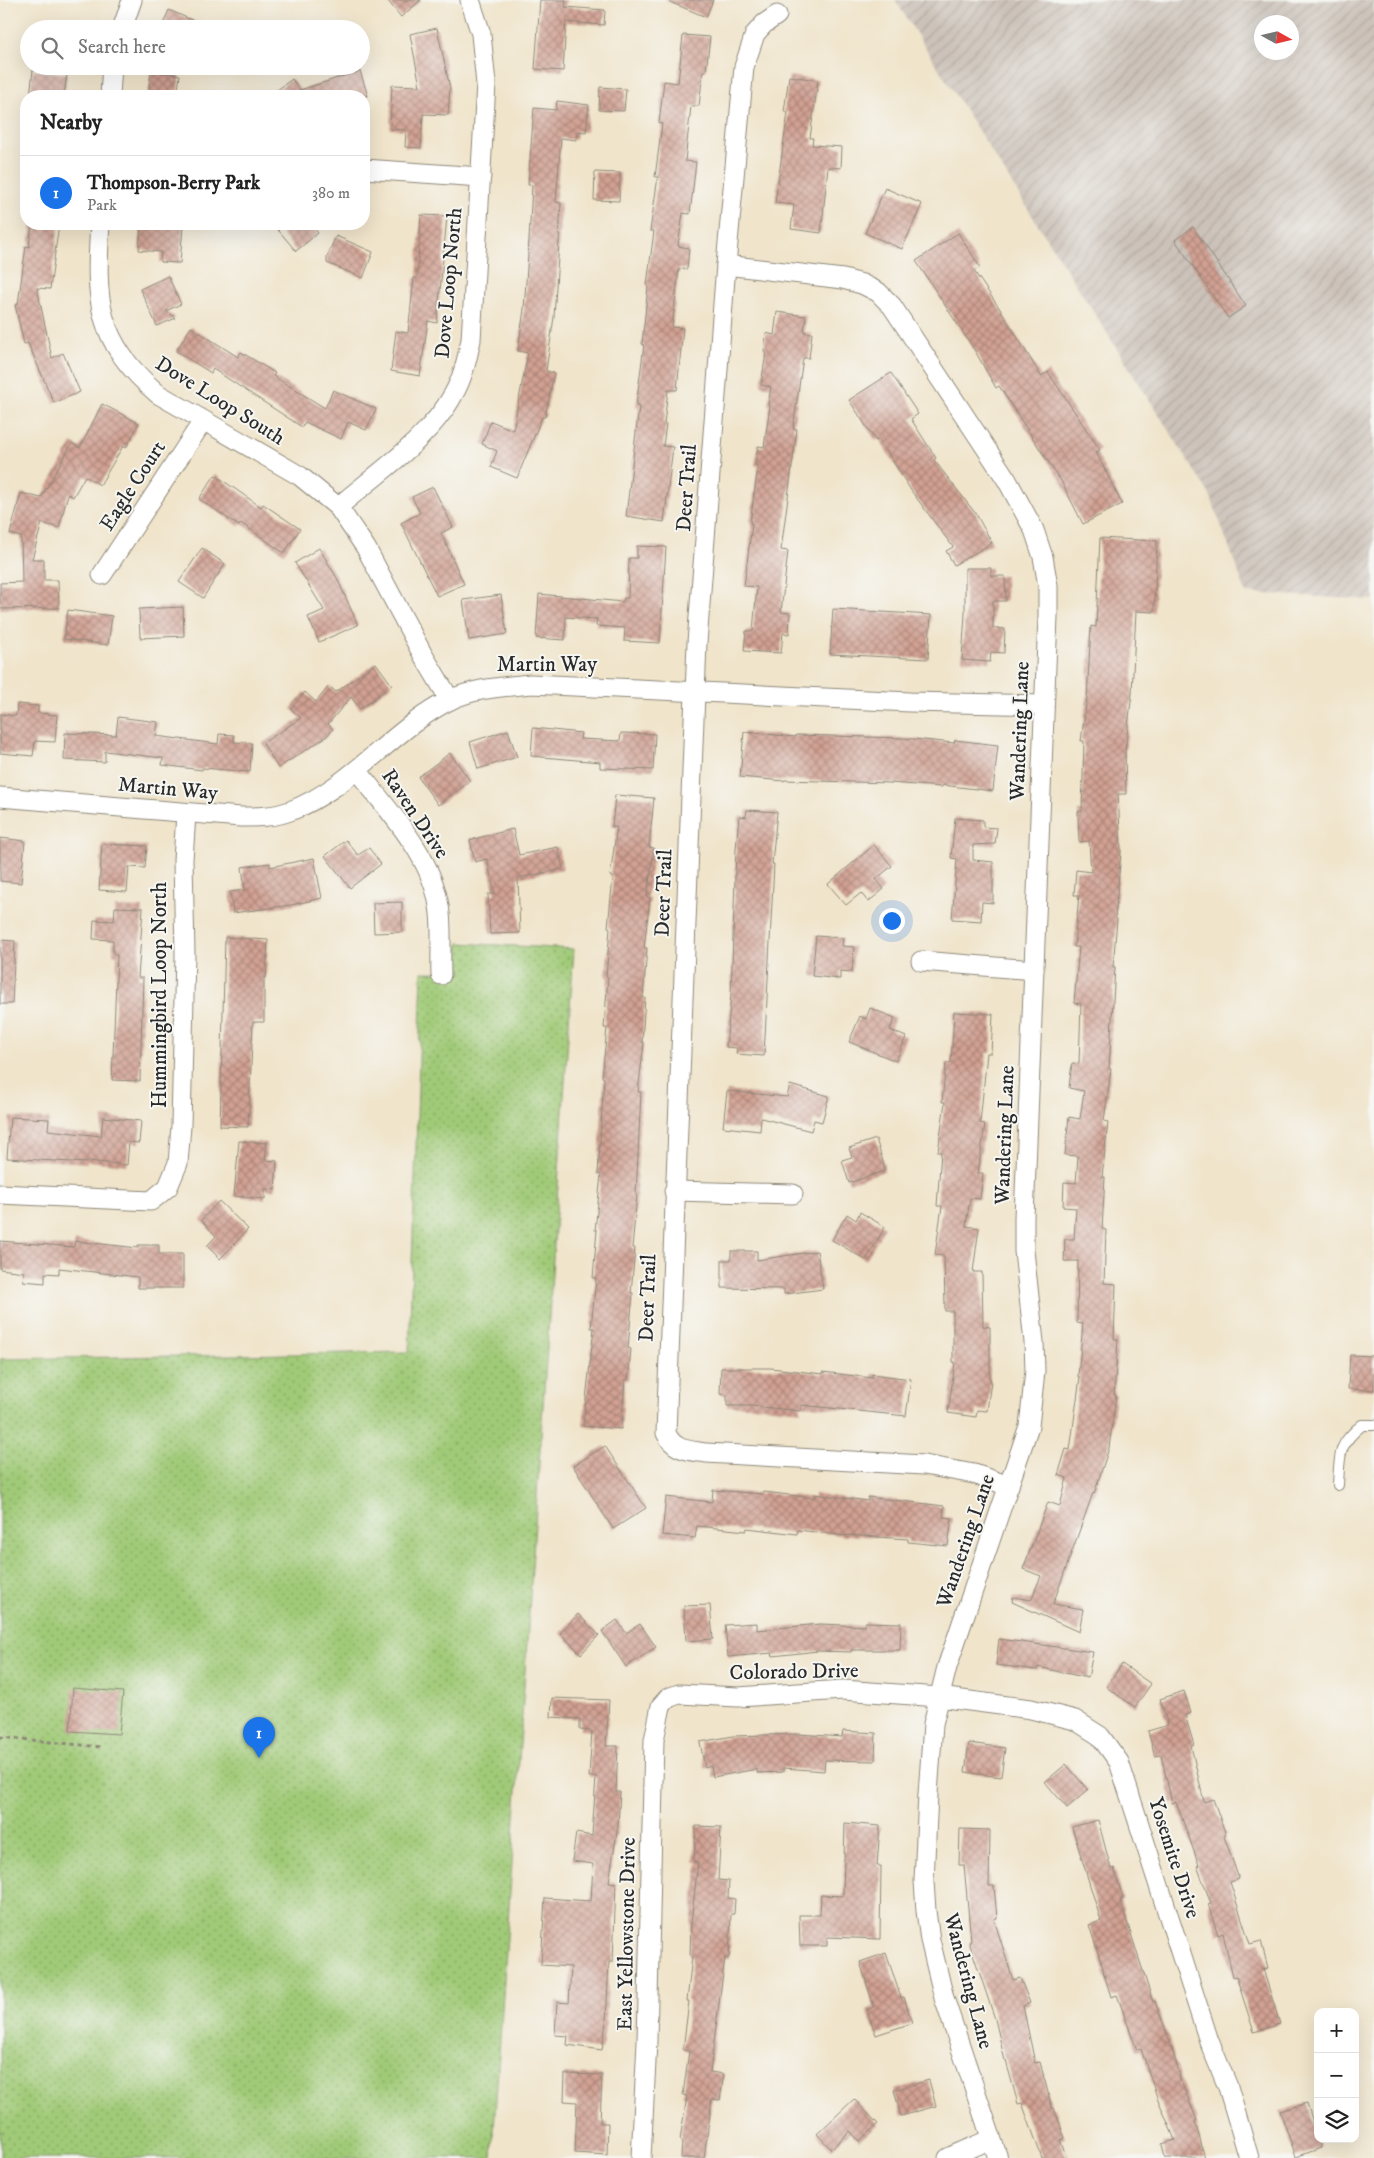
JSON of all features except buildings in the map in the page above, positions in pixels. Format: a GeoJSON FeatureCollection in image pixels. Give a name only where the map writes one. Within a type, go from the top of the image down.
{"type":"FeatureCollection","features":[{"type":"Feature","properties":{"kind":"street"},"geometry":{"type":"LineString","coordinates":[[125,20],[132,0]]}},
{"type":"Feature","properties":{"kind":"street","name":"Dove Loop North"},"geometry":{"type":"LineString","coordinates":[[338,507],[421,436],[439,417],[454,394],[464,368],[471,340],[486,84],[481,34],[470,0]]}},
{"type":"Feature","properties":{"kind":"street","name":"Deer Trail"},"geometry":{"type":"LineString","coordinates":[[777,15],[764,24],[755,34],[744,67],[726,265],[697,643],[666,1433],[670,1443],[680,1449],[706,1453],[924,1465],[974,1474],[1009,1486]]}},
{"type":"Feature","properties":{"kind":"street"},"geometry":{"type":"LineString","coordinates":[[110,90],[111,75]]}},
{"type":"Feature","properties":{"kind":"street"},"geometry":{"type":"LineString","coordinates":[[370,169],[481,177]]}},
{"type":"Feature","properties":{"kind":"street","name":"Dove Loop South"},"geometry":{"type":"LineString","coordinates":[[100,230],[97,268],[98,293],[102,316],[111,339],[123,360],[158,394],[300,476],[338,507]]}},
{"type":"Feature","properties":{"kind":"street","name":"Wandering Lane"},"geometry":{"type":"LineString","coordinates":[[726,265],[843,279],[862,284],[878,292],[905,323],[1007,480],[1034,530],[1043,557],[1048,586],[1024,1226],[1024,1251],[1034,1342],[1035,1371],[1029,1426],[947,1667],[933,1724],[924,1881],[930,1940],[944,1998],[998,2158]]}},
{"type":"Feature","properties":{"kind":"street","name":"Eagle Court"},"geometry":{"type":"LineString","coordinates":[[102,575],[203,421]]}},
{"type":"Feature","properties":{"kind":"street"},"geometry":{"type":"LineString","coordinates":[[338,507],[366,548],[423,655],[450,700]]}},
{"type":"Feature","properties":{"kind":"street","name":"Martin Way"},"geometry":{"type":"LineString","coordinates":[[0,797],[186,814],[241,817],[265,816],[288,812],[311,802],[357,770],[418,720],[450,700],[482,689],[532,684],[910,702],[1044,705]]}},
{"type":"Feature","properties":{"kind":"street","name":"Raven Drive"},"geometry":{"type":"LineString","coordinates":[[357,770],[411,842],[430,874],[440,908],[440,975]]}},
{"type":"Feature","properties":{"kind":"street","name":"Hummingbird Loop North"},"geometry":{"type":"LineString","coordinates":[[0,1194],[151,1201],[168,1187],[174,1176],[178,1163],[181,1126],[185,954],[183,860],[186,814]]}},
{"type":"Feature","properties":{"kind":"street"},"geometry":{"type":"LineString","coordinates":[[921,961],[1034,970]]}},
{"type":"Feature","properties":{"kind":"street"},"geometry":{"type":"LineString","coordinates":[[674,1191],[793,1194]]}},
{"type":"Feature","properties":{"kind":"street","name":"Colorado Drive"},"geometry":{"type":"LineString","coordinates":[[660,1712],[661,1706],[668,1698],[679,1694],[738,1697],[842,1690],[939,1698]]}},
{"type":"Feature","properties":{"kind":"street","name":"Yosemite Drive"},"geometry":{"type":"LineString","coordinates":[[939,1698],[1031,1709],[1075,1720],[1100,1736],[1119,1762],[1209,2041],[1228,2087],[1250,2158]]}},
{"type":"Feature","properties":{"kind":"street","name":"East Yellowstone Drive"},"geometry":{"type":"LineString","coordinates":[[641,2158],[654,1740],[660,1712]]}},
{"type":"Feature","properties":{"kind":"street"},"geometry":{"type":"LineString","coordinates":[[948,2158],[991,2139]]}},
{"type":"Feature","properties":{"kind":"lane"},"geometry":{"type":"LineString","coordinates":[[1338,1485],[1340,1451],[1350,1434],[1362,1425],[1374,1425]]}},
{"type":"Feature","properties":{"kind":"path"},"geometry":{"type":"LineString","coordinates":[[0,1737],[101,1747]]}},
{"type":"Feature","properties":{"kind":"shaded area"},"geometry":{"type":"Polygon","coordinates":[[[895,0],[1374,0],[1374,600],[1246,593],[1210,495],[895,0]]]}},
{"type":"Feature","properties":{"kind":"green space"},"geometry":{"type":"Polygon","coordinates":[[[459,943],[574,949],[492,2158],[0,2158],[0,1359],[409,1352],[422,972],[457,973],[459,943]]]}},
{"type":"Feature","properties":{"kind":"place","name":"Thompson-Berry Park"},"geometry":{"type":"Point","coordinates":[259,1758]}}]}
